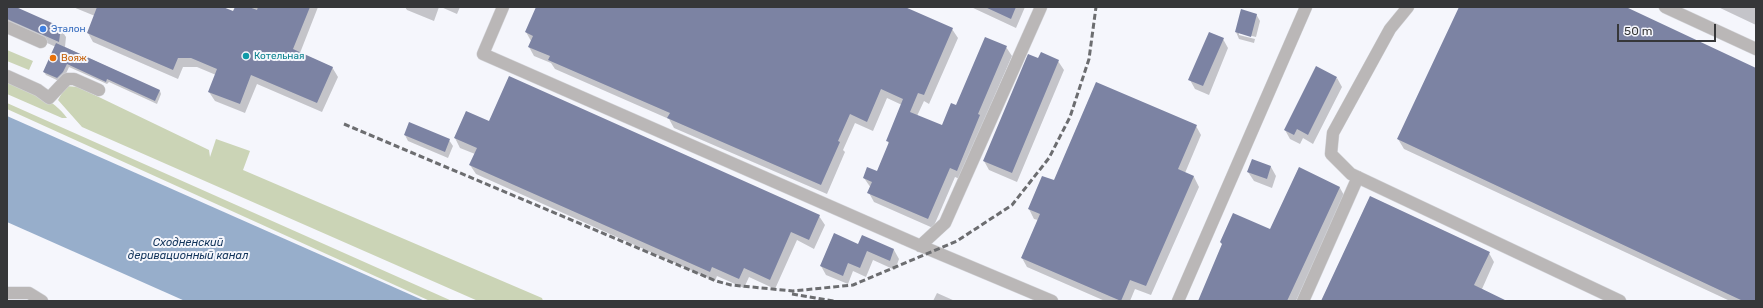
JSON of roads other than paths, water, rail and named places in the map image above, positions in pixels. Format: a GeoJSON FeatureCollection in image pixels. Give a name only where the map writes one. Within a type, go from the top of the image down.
{"type":"FeatureCollection","features":[{"type":"Feature","properties":{"kind":"lane"},"geometry":{"type":"LineString","coordinates":[[503,7],[483,54],[920,246],[1052,301]]}},
{"type":"Feature","properties":{"kind":"lane"},"geometry":{"type":"LineString","coordinates":[[920,246],[945,223],[1041,7]]}},
{"type":"Feature","properties":{"kind":"lane"},"geometry":{"type":"LineString","coordinates":[[1178,301],[1306,7]]}},
{"type":"Feature","properties":{"kind":"lane"},"geometry":{"type":"LineString","coordinates":[[1408,7],[1390,29],[1333,133],[1331,154],[1351,174],[1620,301]]}},
{"type":"Feature","properties":{"kind":"lane"},"geometry":{"type":"LineString","coordinates":[[1665,7],[1756,49]]}},
{"type":"Feature","properties":{"kind":"lane"},"geometry":{"type":"LineString","coordinates":[[7,28],[41,42]]}},
{"type":"Feature","properties":{"kind":"lane"},"geometry":{"type":"LineString","coordinates":[[7,76],[38,90],[49,98],[67,79],[74,80],[99,90]]}},
{"type":"Feature","properties":{"kind":"lane"},"geometry":{"type":"LineString","coordinates":[[1303,301],[1358,177]]}},
{"type":"Feature","properties":{"kind":"lane"},"geometry":{"type":"LineString","coordinates":[[7,293],[29,293],[42,301]]}},
{"type":"Feature","properties":{"kind":"water","name":"Сходненский деривационный канал"},"geometry":{"type":"Polygon","coordinates":[[[7,116],[425,301],[185,301],[7,222],[7,116]]]}},
{"type":"Feature","properties":{"kind":"railway"},"geometry":{"type":"LineString","coordinates":[[344,124],[716,281],[731,285],[793,291],[853,285],[957,241],[1012,205],[1049,158],[1070,117],[1089,59],[1096,7]]}},
{"type":"Feature","properties":{"kind":"railway"},"geometry":{"type":"LineString","coordinates":[[792,294],[834,301]]}},
{"type":"Feature","properties":{"kind":"place","name":"Эталон"},"geometry":{"type":"Point","coordinates":[43,29]}},
{"type":"Feature","properties":{"kind":"place","name":"Котельная"},"geometry":{"type":"Point","coordinates":[246,56]}},
{"type":"Feature","properties":{"kind":"place","name":"Вояж"},"geometry":{"type":"Point","coordinates":[53,58]}}]}
